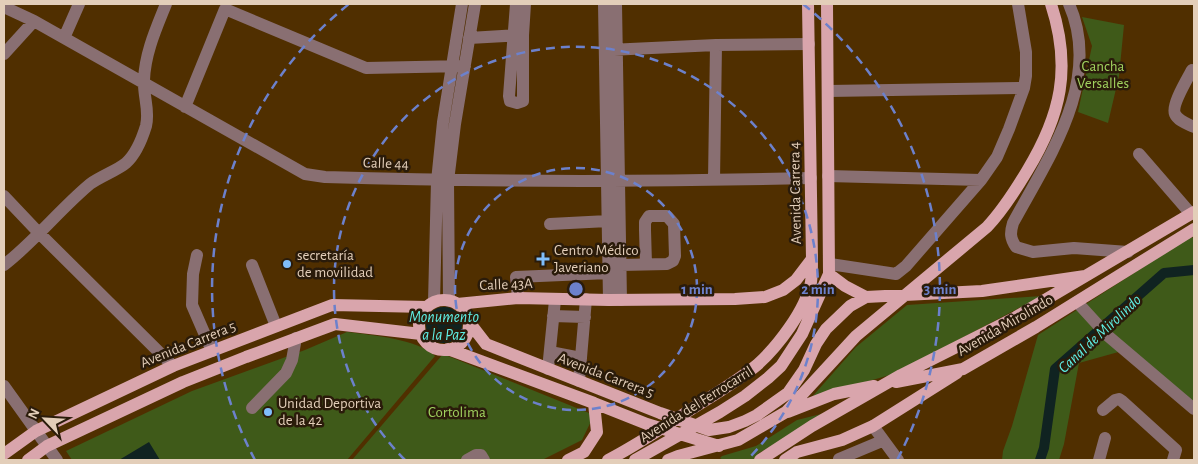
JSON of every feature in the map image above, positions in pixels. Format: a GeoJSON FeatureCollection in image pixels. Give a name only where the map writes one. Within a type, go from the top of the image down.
{"type":"FeatureCollection","features":[{"type":"Feature","properties":{"kind":"main road","name":"Avenida Carrera 4"},"geometry":{"type":"LineString","coordinates":[[757,364],[786,330],[802,306],[811,283],[808,4]]}},
{"type":"Feature","properties":{"kind":"main road"},"geometry":{"type":"LineString","coordinates":[[827,4],[829,269],[845,286],[866,297]]}},
{"type":"Feature","properties":{"kind":"main road"},"geometry":{"type":"LineString","coordinates":[[673,458],[738,440],[792,410],[856,336],[987,227],[1000,213],[1019,186],[1051,125],[1060,88],[1062,53],[1060,36],[1051,4]]}},
{"type":"Feature","properties":{"kind":"main road","name":"Avenida Mirolindo"},"geometry":{"type":"LineString","coordinates":[[866,297],[982,291],[1085,276],[1192,213]]}},
{"type":"Feature","properties":{"kind":"main road","name":"Avenida Mirolindo"},"geometry":{"type":"LineString","coordinates":[[792,410],[834,394],[963,369],[1077,302],[1194,229]]}},
{"type":"Feature","properties":{"kind":"main road","name":"Calle 43A"},"geometry":{"type":"LineString","coordinates":[[453,302],[518,298],[615,300],[765,297],[783,290],[796,280],[812,259]]}},
{"type":"Feature","properties":{"kind":"main road","name":"Avenida del Ferrocarril"},"geometry":{"type":"LineString","coordinates":[[635,460],[746,396],[781,366],[805,327],[829,269]]}},
{"type":"Feature","properties":{"kind":"main road"},"geometry":{"type":"LineString","coordinates":[[761,459],[812,426],[901,375],[1016,317],[1085,276]]}},
{"type":"Feature","properties":{"kind":"main road","name":"Avenida Carrera 5"},"geometry":{"type":"LineString","coordinates":[[468,322],[486,344],[660,413],[709,430],[729,427],[757,415],[788,393],[804,370],[816,344],[826,329],[850,306],[866,297]]}},
{"type":"Feature","properties":{"kind":"main road"},"geometry":{"type":"LineString","coordinates":[[441,300],[453,302],[467,315],[467,333],[460,344],[448,349],[432,346],[421,334],[420,319],[431,304],[441,300]]}},
{"type":"Feature","properties":{"kind":"main road","name":"Avenida Carrera 5"},"geometry":{"type":"LineString","coordinates":[[4,454],[36,430],[173,366],[332,305],[431,304]]}},
{"type":"Feature","properties":{"kind":"main road"},"geometry":{"type":"LineString","coordinates":[[28,460],[47,446],[183,382],[334,324],[421,334]]}},
{"type":"Feature","properties":{"kind":"main road","name":"Avenida Carrera 5"},"geometry":{"type":"LineString","coordinates":[[448,349],[648,424],[719,446]]}},
{"type":"Feature","properties":{"kind":"main road","name":"Avenida del Ferrocarril"},"geometry":{"type":"LineString","coordinates":[[608,460],[709,398],[757,364]]}},
{"type":"Feature","properties":{"kind":"main road"},"geometry":{"type":"LineString","coordinates":[[785,460],[797,452],[842,440],[873,426],[963,369]]}},
{"type":"Feature","properties":{"kind":"main road"},"geometry":{"type":"LineString","coordinates":[[568,460],[584,452],[597,432],[594,403]]}},
{"type":"Feature","properties":{"kind":"main road"},"geometry":{"type":"LineString","coordinates":[[673,458],[705,460]]}},
{"type":"Feature","properties":{"kind":"street"},"geometry":{"type":"LineString","coordinates":[[64,38],[79,4]]}},
{"type":"Feature","properties":{"kind":"street"},"geometry":{"type":"LineString","coordinates":[[4,266],[19,254],[62,209],[91,184],[107,173],[126,164],[134,154],[146,125],[148,105],[144,82],[148,50],[166,4]]}},
{"type":"Feature","properties":{"kind":"street"},"geometry":{"type":"LineString","coordinates":[[459,66],[462,4]]}},
{"type":"Feature","properties":{"kind":"street"},"geometry":{"type":"LineString","coordinates":[[453,302],[443,181],[442,122],[469,38],[474,4]]}},
{"type":"Feature","properties":{"kind":"street"},"geometry":{"type":"LineString","coordinates":[[516,4],[518,36]]}},
{"type":"Feature","properties":{"kind":"street"},"geometry":{"type":"LineString","coordinates":[[518,36],[525,4]]}},
{"type":"Feature","properties":{"kind":"street"},"geometry":{"type":"LineString","coordinates":[[604,4],[611,49],[614,181],[621,265],[615,300]]}},
{"type":"Feature","properties":{"kind":"street"},"geometry":{"type":"LineString","coordinates":[[611,49],[616,4]]}},
{"type":"Feature","properties":{"kind":"street"},"geometry":{"type":"LineString","coordinates":[[829,269],[896,274],[906,266],[981,180],[997,157],[1024,88],[1026,52],[1018,4]]}},
{"type":"Feature","properties":{"kind":"street"},"geometry":{"type":"LineString","coordinates":[[1069,4],[1073,14],[1080,49],[1072,103],[1057,144],[1013,223],[1010,234],[1011,241],[1016,247],[1033,252],[1074,248],[1128,252]]}},
{"type":"Feature","properties":{"kind":"street","name":"Calle 44"},"geometry":{"type":"LineString","coordinates":[[4,8],[34,21],[305,174],[325,177],[443,181],[811,178]]}},
{"type":"Feature","properties":{"kind":"street"},"geometry":{"type":"LineString","coordinates":[[185,107],[224,9],[366,68],[459,66]]}},
{"type":"Feature","properties":{"kind":"street"},"geometry":{"type":"LineString","coordinates":[[4,54],[34,21]]}},
{"type":"Feature","properties":{"kind":"street"},"geometry":{"type":"LineString","coordinates":[[469,38],[518,36]]}},
{"type":"Feature","properties":{"kind":"street"},"geometry":{"type":"LineString","coordinates":[[611,49],[809,44]]}},
{"type":"Feature","properties":{"kind":"street"},"geometry":{"type":"LineString","coordinates":[[714,180],[716,45]]}},
{"type":"Feature","properties":{"kind":"street"},"geometry":{"type":"LineString","coordinates":[[1192,70],[1174,110],[1180,120],[1194,128]]}},
{"type":"Feature","properties":{"kind":"street"},"geometry":{"type":"LineString","coordinates":[[828,91],[1024,88]]}},
{"type":"Feature","properties":{"kind":"street"},"geometry":{"type":"LineString","coordinates":[[1139,154],[1192,213]]}},
{"type":"Feature","properties":{"kind":"street"},"geometry":{"type":"LineString","coordinates":[[828,176],[981,180]]}},
{"type":"Feature","properties":{"kind":"street"},"geometry":{"type":"LineString","coordinates":[[431,304],[443,181]]}},
{"type":"Feature","properties":{"kind":"street"},"geometry":{"type":"LineString","coordinates":[[614,181],[608,221],[609,273],[615,300]]}},
{"type":"Feature","properties":{"kind":"street"},"geometry":{"type":"LineString","coordinates":[[4,196],[173,366]]}},
{"type":"Feature","properties":{"kind":"street"},"geometry":{"type":"LineString","coordinates":[[550,224],[608,221]]}},
{"type":"Feature","properties":{"kind":"street"},"geometry":{"type":"LineString","coordinates":[[197,255],[192,305],[212,351]]}},
{"type":"Feature","properties":{"kind":"street"},"geometry":{"type":"LineString","coordinates":[[621,265],[646,264]]}},
{"type":"Feature","properties":{"kind":"street"},"geometry":{"type":"LineString","coordinates":[[252,265],[276,326]]}},
{"type":"Feature","properties":{"kind":"street"},"geometry":{"type":"LineString","coordinates":[[518,298],[516,277],[609,273]]}},
{"type":"Feature","properties":{"kind":"street"},"geometry":{"type":"LineString","coordinates":[[579,381],[586,299]]}},
{"type":"Feature","properties":{"kind":"street"},"geometry":{"type":"LineString","coordinates":[[548,369],[555,300]]}},
{"type":"Feature","properties":{"kind":"street"},"geometry":{"type":"LineString","coordinates":[[1077,302],[1108,336],[1194,409]]}},
{"type":"Feature","properties":{"kind":"street"},"geometry":{"type":"LineString","coordinates":[[553,316],[585,317]]}},
{"type":"Feature","properties":{"kind":"street"},"geometry":{"type":"LineString","coordinates":[[252,408],[286,373],[292,360],[296,338]]}},
{"type":"Feature","properties":{"kind":"street"},"geometry":{"type":"LineString","coordinates":[[550,352],[582,358]]}},
{"type":"Feature","properties":{"kind":"street"},"geometry":{"type":"LineString","coordinates":[[4,386],[57,460]]}},
{"type":"Feature","properties":{"kind":"street"},"geometry":{"type":"LineString","coordinates":[[1102,410],[1115,400],[1119,399],[1122,401],[1176,450],[1173,460]]}},
{"type":"Feature","properties":{"kind":"street"},"geometry":{"type":"LineString","coordinates":[[873,426],[882,442],[898,460]]}},
{"type":"Feature","properties":{"kind":"street"},"geometry":{"type":"LineString","coordinates":[[1099,460],[1106,438]]}},
{"type":"Feature","properties":{"kind":"street"},"geometry":{"type":"LineString","coordinates":[[839,460],[842,440]]}},
{"type":"Feature","properties":{"kind":"street"},"geometry":{"type":"LineString","coordinates":[[839,460],[882,442]]}},
{"type":"Feature","properties":{"kind":"street"},"geometry":{"type":"LineString","coordinates":[[467,460],[476,455],[481,455],[484,460]]}},
{"type":"Feature","properties":{"kind":"green space","name":"Cancha Versalles"},"geometry":{"type":"Polygon","coordinates":[[[1082,17],[1124,25],[1119,76],[1108,123],[1078,112],[1092,46],[1082,17]]]}},
{"type":"Feature","properties":{"kind":"green space"},"geometry":{"type":"Polygon","coordinates":[[[1190,237],[1194,238],[1194,402],[1122,351],[1079,363],[1064,444],[1059,460],[1002,460],[1003,451],[1038,335],[1190,237]]]}},
{"type":"Feature","properties":{"kind":"green space"},"geometry":{"type":"Polygon","coordinates":[[[1042,296],[893,374],[811,398],[856,347],[907,305],[1042,296]]]}},
{"type":"Feature","properties":{"kind":"green space","name":"Unidad Deportiva de la 42"},"geometry":{"type":"Polygon","coordinates":[[[347,332],[381,336],[406,342],[427,350],[435,356],[347,460],[72,460],[66,451],[192,391],[305,350],[347,332]]]}},
{"type":"Feature","properties":{"kind":"green space","name":"Cortolima"},"geometry":{"type":"Polygon","coordinates":[[[443,354],[594,415],[582,440],[542,460],[352,460],[443,354]]]}},
{"type":"Feature","properties":{"kind":"green space"},"geometry":{"type":"Polygon","coordinates":[[[837,410],[759,453],[753,460],[723,460],[720,458],[756,446],[797,420],[837,410]]]}},
{"type":"Feature","properties":{"kind":"water","name":"Monumento a la Paz"},"geometry":{"type":"Polygon","coordinates":[[[444,307],[457,312],[462,325],[457,338],[444,343],[431,338],[426,325],[431,312],[444,307]]]}},
{"type":"Feature","properties":{"kind":"water"},"geometry":{"type":"Polygon","coordinates":[[[149,442],[160,460],[119,460],[149,442]]]}},
{"type":"Feature","properties":{"kind":"waterway","name":"Canal de Mirolindo"},"geometry":{"type":"LineString","coordinates":[[1040,460],[1044,448],[1055,369],[1164,273],[1194,270]]}},
{"type":"Feature","properties":{"kind":"place","name":"Centro Médico Javeriano"},"geometry":{"type":"Point","coordinates":[543,259]}},
{"type":"Feature","properties":{"kind":"place","name":"secretaría de movilidad"},"geometry":{"type":"Point","coordinates":[287,264]}},
{"type":"Feature","properties":{"kind":"place","name":"Unidad Deportiva de la 42"},"geometry":{"type":"Point","coordinates":[268,412]}}]}
